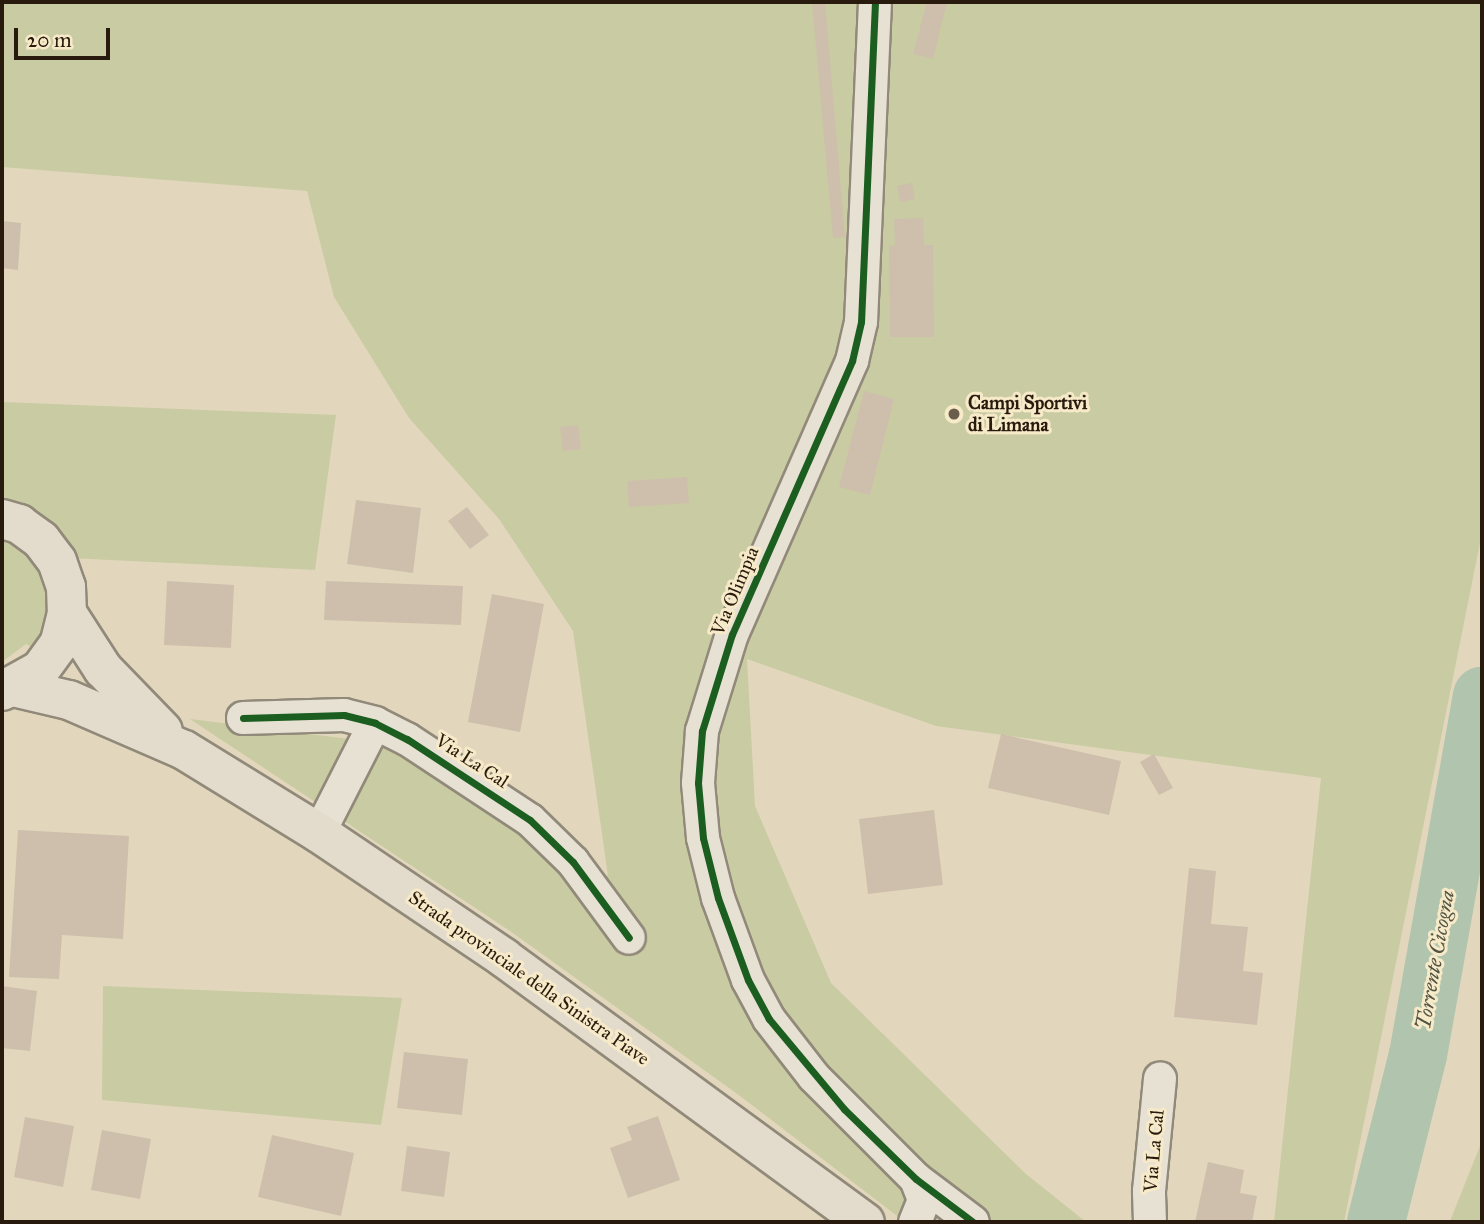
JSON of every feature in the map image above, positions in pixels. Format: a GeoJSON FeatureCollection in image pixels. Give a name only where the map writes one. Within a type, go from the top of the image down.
{"type":"FeatureCollection","features":[{"type":"Feature","properties":{"kind":"main road"},"geometry":{"type":"LineString","coordinates":[[7,516],[41,540],[57,561],[66,587],[67,614],[59,644],[46,662],[8,689]]}},
{"type":"Feature","properties":{"kind":"main road"},"geometry":{"type":"LineString","coordinates":[[67,614],[103,669],[184,750]]}},
{"type":"Feature","properties":{"kind":"main road"},"geometry":{"type":"LineString","coordinates":[[8,689],[68,700],[184,750]]}},
{"type":"Feature","properties":{"kind":"main road","name":"Strada provinciale della Sinistra Piave"},"geometry":{"type":"LineString","coordinates":[[184,750],[319,833],[504,958],[865,1222]]}},
{"type":"Feature","properties":{"kind":"street","name":"Via Olimpia"},"geometry":{"type":"LineString","coordinates":[[875,2],[873,114],[858,335],[838,398],[732,634],[702,732],[698,783],[703,838],[718,898],[748,980],[769,1019],[822,1086],[916,1178]]}},
{"type":"Feature","properties":{"kind":"street","name":"Via La Cal"},"geometry":{"type":"LineString","coordinates":[[243,718],[344,716],[375,723],[456,768],[530,820],[573,862],[629,938]]}},
{"type":"Feature","properties":{"kind":"street"},"geometry":{"type":"LineString","coordinates":[[319,833],[375,723]]}},
{"type":"Feature","properties":{"kind":"street","name":"Via La Cal"},"geometry":{"type":"LineString","coordinates":[[1150,1222],[1149,1191],[1160,1079]]}},
{"type":"Feature","properties":{"kind":"street"},"geometry":{"type":"LineString","coordinates":[[915,1222],[924,1200],[916,1178]]}},
{"type":"Feature","properties":{"kind":"street"},"geometry":{"type":"LineString","coordinates":[[916,1178],[973,1222]]}},
{"type":"Feature","properties":{"kind":"green space","name":"Campi Sportivi di Limana"},"geometry":{"type":"Polygon","coordinates":[[[2,2],[1482,2],[1482,533],[1344,1222],[1274,1222],[1321,778],[936,726],[747,659],[755,806],[831,983],[1026,1174],[1086,1222],[905,1222],[736,1093],[510,931],[190,719],[381,743],[608,876],[573,631],[499,519],[409,418],[334,297],[307,191],[2,167],[2,2]]]}},
{"type":"Feature","properties":{"kind":"green space"},"geometry":{"type":"Polygon","coordinates":[[[2,402],[336,415],[315,570],[69,558],[66,667],[26,644],[2,662],[2,402]]]}},
{"type":"Feature","properties":{"kind":"green space"},"geometry":{"type":"Polygon","coordinates":[[[103,986],[402,998],[381,1125],[102,1100],[103,986]]]}},
{"type":"Feature","properties":{"kind":"green space"},"geometry":{"type":"Polygon","coordinates":[[[1482,1141],[1482,1222],[1450,1222],[1450,1221],[1482,1141]]]}},
{"type":"Feature","properties":{"kind":"building"},"geometry":{"type":"Polygon","coordinates":[[[812,2],[825,2],[845,237],[833,238],[812,2]]]}},
{"type":"Feature","properties":{"kind":"building"},"geometry":{"type":"Polygon","coordinates":[[[927,2],[947,2],[933,59],[913,54],[927,2]]]}},
{"type":"Feature","properties":{"kind":"building"},"geometry":{"type":"Polygon","coordinates":[[[912,183],[915,199],[900,202],[897,186],[912,183]]]}},
{"type":"Feature","properties":{"kind":"building"},"geometry":{"type":"Polygon","coordinates":[[[923,218],[924,245],[933,245],[934,337],[890,337],[889,245],[895,246],[894,219],[923,218]]]}},
{"type":"Feature","properties":{"kind":"building"},"geometry":{"type":"Polygon","coordinates":[[[2,221],[21,223],[18,270],[2,268],[2,221]]]}},
{"type":"Feature","properties":{"kind":"building"},"geometry":{"type":"Polygon","coordinates":[[[864,391],[894,399],[870,495],[839,487],[864,391]]]}},
{"type":"Feature","properties":{"kind":"building"},"geometry":{"type":"Polygon","coordinates":[[[578,425],[581,449],[563,451],[560,427],[578,425]]]}},
{"type":"Feature","properties":{"kind":"building"},"geometry":{"type":"Polygon","coordinates":[[[687,477],[689,503],[629,507],[627,481],[687,477]]]}},
{"type":"Feature","properties":{"kind":"building"},"geometry":{"type":"Polygon","coordinates":[[[356,500],[421,508],[413,573],[347,564],[356,500]]]}},
{"type":"Feature","properties":{"kind":"building"},"geometry":{"type":"Polygon","coordinates":[[[467,507],[489,535],[470,549],[448,521],[467,507]]]}},
{"type":"Feature","properties":{"kind":"building"},"geometry":{"type":"Polygon","coordinates":[[[167,581],[234,585],[231,648],[164,645],[167,581]]]}},
{"type":"Feature","properties":{"kind":"building"},"geometry":{"type":"Polygon","coordinates":[[[326,581],[463,586],[461,625],[324,620],[326,581]]]}},
{"type":"Feature","properties":{"kind":"building"},"geometry":{"type":"Polygon","coordinates":[[[492,594],[544,604],[520,732],[468,722],[492,594]]]}},
{"type":"Feature","properties":{"kind":"building"},"geometry":{"type":"Polygon","coordinates":[[[1001,734],[1121,761],[1109,815],[988,788],[1001,734]]]}},
{"type":"Feature","properties":{"kind":"building"},"geometry":{"type":"Polygon","coordinates":[[[1154,754],[1173,788],[1159,795],[1140,762],[1154,754]]]}},
{"type":"Feature","properties":{"kind":"building"},"geometry":{"type":"Polygon","coordinates":[[[934,810],[943,885],[868,894],[859,819],[934,810]]]}},
{"type":"Feature","properties":{"kind":"building"},"geometry":{"type":"Polygon","coordinates":[[[18,830],[129,836],[123,939],[62,935],[59,979],[9,977],[18,830]]]}},
{"type":"Feature","properties":{"kind":"building"},"geometry":{"type":"Polygon","coordinates":[[[1189,868],[1216,871],[1211,924],[1248,927],[1243,971],[1263,973],[1257,1025],[1174,1017],[1189,868]]]}},
{"type":"Feature","properties":{"kind":"building"},"geometry":{"type":"Polygon","coordinates":[[[2,986],[37,991],[30,1051],[2,1048],[2,986]]]}},
{"type":"Feature","properties":{"kind":"building"},"geometry":{"type":"Polygon","coordinates":[[[404,1052],[468,1059],[462,1115],[397,1108],[404,1052]]]}},
{"type":"Feature","properties":{"kind":"building"},"geometry":{"type":"Polygon","coordinates":[[[658,1116],[680,1180],[628,1198],[610,1148],[632,1140],[627,1127],[658,1116]]]}},
{"type":"Feature","properties":{"kind":"building"},"geometry":{"type":"Polygon","coordinates":[[[25,1117],[74,1126],[63,1187],[14,1177],[25,1117]]]}},
{"type":"Feature","properties":{"kind":"building"},"geometry":{"type":"Polygon","coordinates":[[[102,1130],[151,1139],[140,1199],[91,1190],[102,1130]]]}},
{"type":"Feature","properties":{"kind":"building"},"geometry":{"type":"Polygon","coordinates":[[[272,1135],[354,1153],[341,1216],[258,1197],[272,1135]]]}},
{"type":"Feature","properties":{"kind":"building"},"geometry":{"type":"Polygon","coordinates":[[[407,1146],[450,1152],[444,1197],[401,1191],[407,1146]]]}},
{"type":"Feature","properties":{"kind":"building"},"geometry":{"type":"Polygon","coordinates":[[[1208,1162],[1244,1170],[1240,1193],[1257,1196],[1252,1222],[1195,1222],[1208,1162]]]}},
{"type":"Feature","properties":{"kind":"waterway","name":"Torrente Cicogna"},"geometry":{"type":"LineString","coordinates":[[1376,1222],[1418,1055],[1482,696]]}},
{"type":"Feature","properties":{"kind":"cycle path"},"geometry":{"type":"LineString","coordinates":[[875,2],[861,322],[852,361],[732,634],[702,731],[698,783],[703,838],[718,898],[748,980],[769,1019],[844,1109],[916,1179],[973,1222]]}},
{"type":"Feature","properties":{"kind":"cycle path"},"geometry":{"type":"LineString","coordinates":[[243,718],[344,715],[375,723],[407,739],[530,820],[573,862],[629,938]]}},
{"type":"Feature","properties":{"kind":"place","name":"Campi Sportivi di Limana"},"geometry":{"type":"Point","coordinates":[954,414]}}]}
